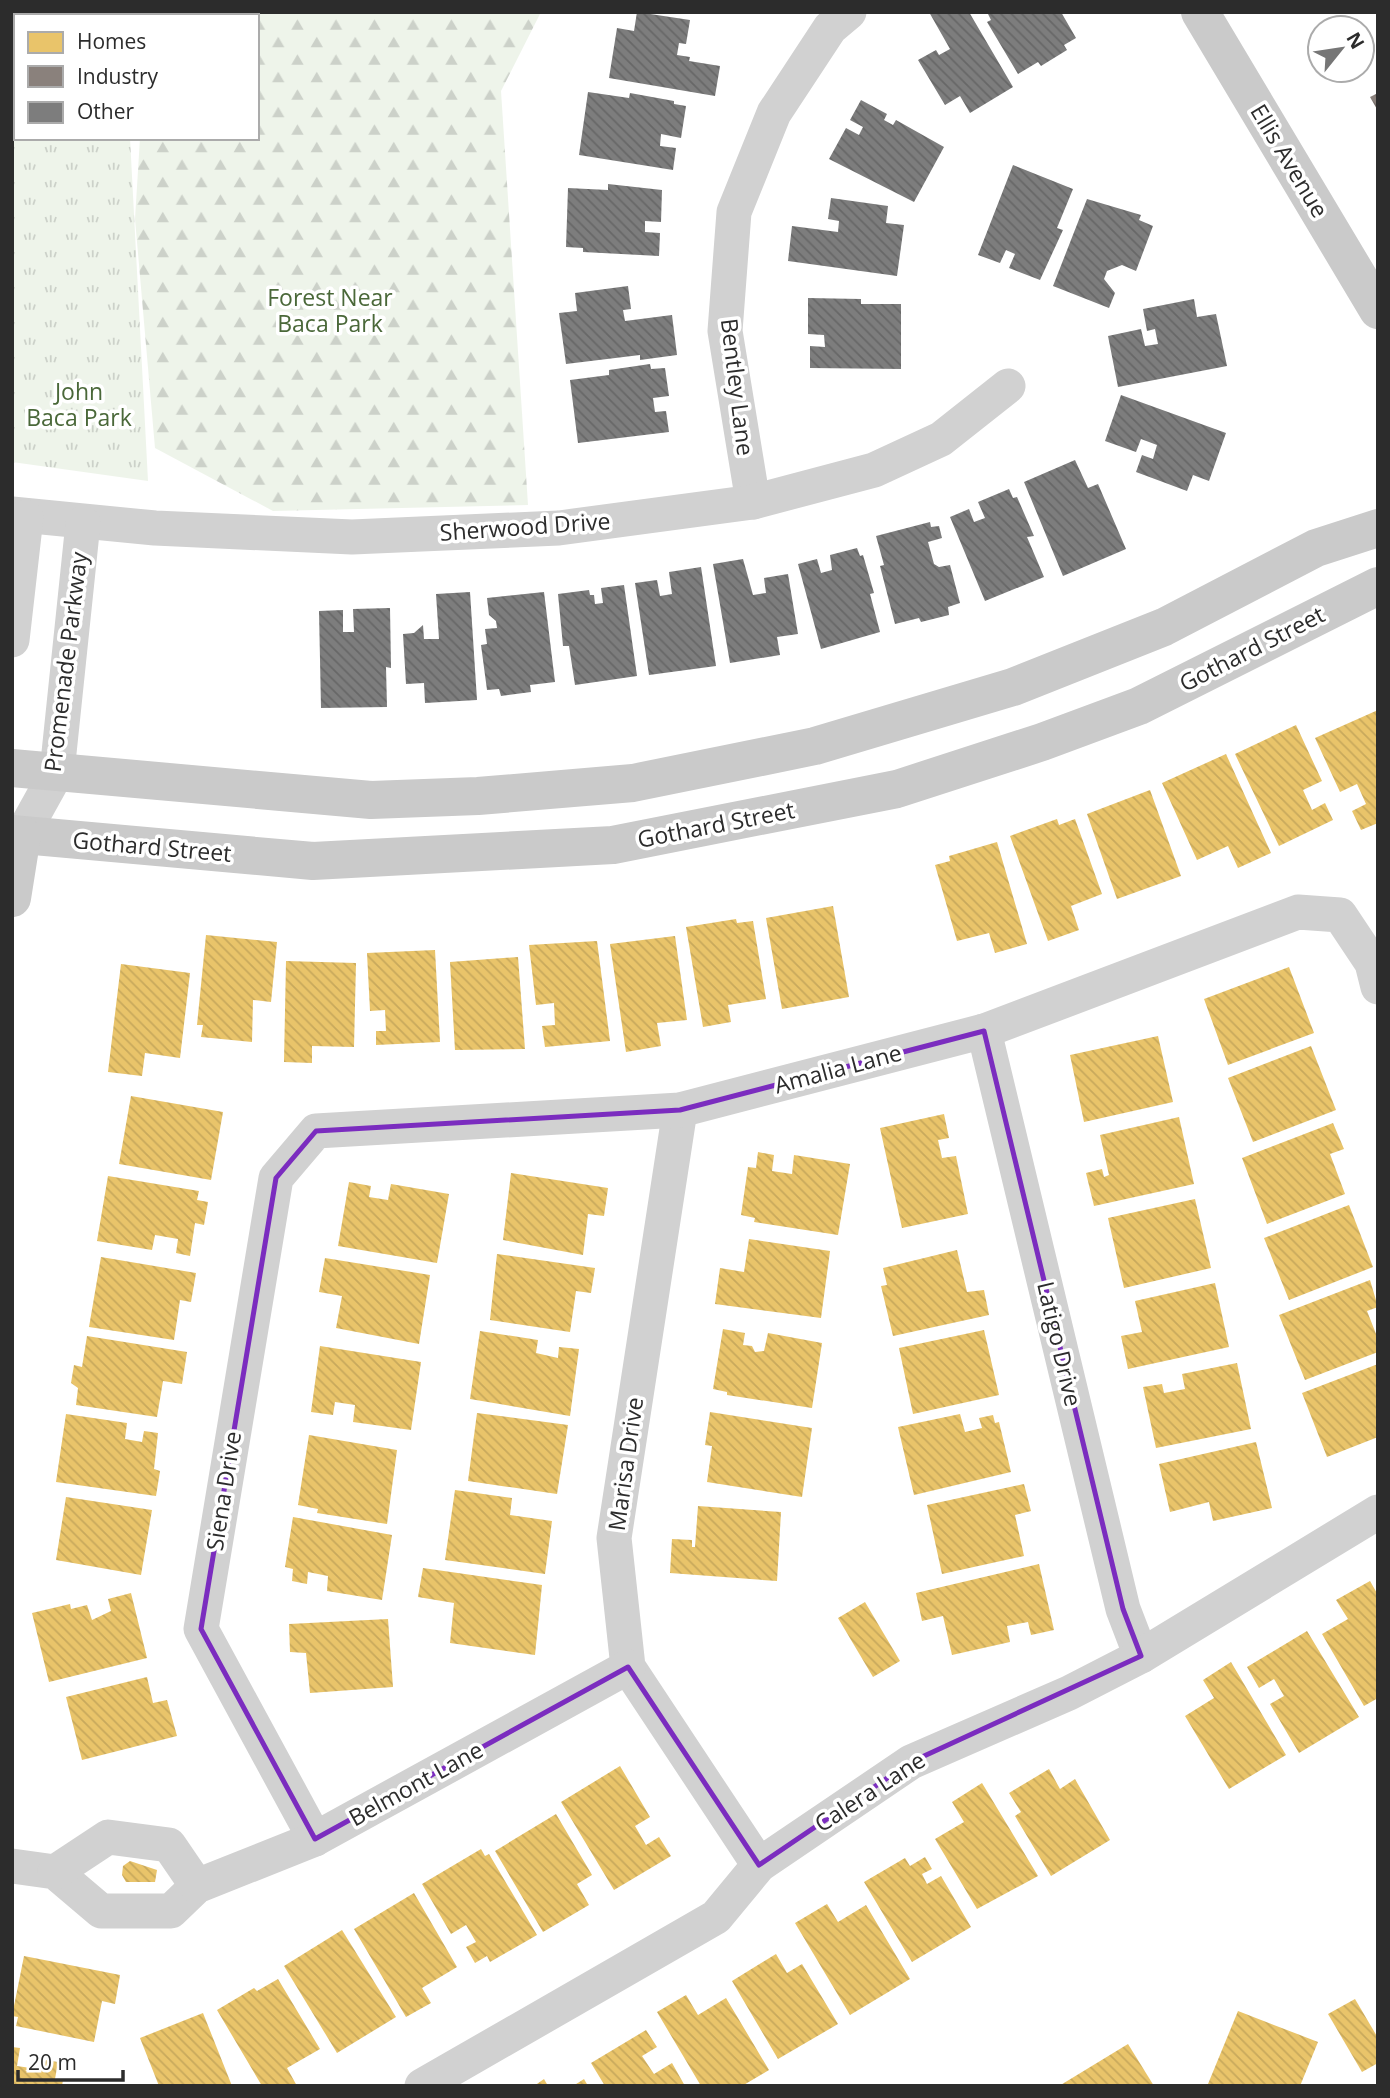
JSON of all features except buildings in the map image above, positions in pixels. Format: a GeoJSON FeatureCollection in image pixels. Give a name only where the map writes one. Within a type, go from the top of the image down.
{"type":"FeatureCollection","features":[{"type":"Feature","properties":{"kind":"street","name":"Bentley Lane"},"geometry":{"type":"LineString","coordinates":[[753,502],[725,331],[734,212],[774,113],[830,28],[849,12]]}},
{"type":"Feature","properties":{"kind":"street","name":"Ellis Avenue"},"geometry":{"type":"LineString","coordinates":[[1200,12],[1378,310]]}},
{"type":"Feature","properties":{"kind":"street","name":"Sherwood Drive"},"geometry":{"type":"LineString","coordinates":[[19,515],[83,523],[352,537],[559,528],[753,502],[874,470],[941,439],[1008,386]]}},
{"type":"Feature","properties":{"kind":"street"},"geometry":{"type":"LineString","coordinates":[[12,640],[19,515]]}},
{"type":"Feature","properties":{"kind":"street","name":"Promenade Parkway"},"geometry":{"type":"LineString","coordinates":[[12,898],[15,826],[57,772],[83,523]]}},
{"type":"Feature","properties":{"kind":"street"},"geometry":{"type":"LineString","coordinates":[[12,768],[371,800],[478,796],[633,783],[815,746],[1013,687],[1164,627],[1317,548],[1378,528]]}},
{"type":"Feature","properties":{"kind":"street","name":"Gothard Street"},"geometry":{"type":"LineString","coordinates":[[15,826],[313,860],[612,845],[898,789],[1042,742],[1139,706],[1378,586]]}},
{"type":"Feature","properties":{"kind":"street","name":"Amalia Lane"},"geometry":{"type":"LineString","coordinates":[[316,1131],[680,1110],[984,1031],[1298,912],[1340,915],[1372,963],[1378,987]]}},
{"type":"Feature","properties":{"kind":"street","name":"Latigo Drive"},"geometry":{"type":"LineString","coordinates":[[984,1031],[1123,1609],[1141,1656]]}},
{"type":"Feature","properties":{"kind":"street","name":"Marisa Drive"},"geometry":{"type":"LineString","coordinates":[[680,1110],[614,1538],[628,1667],[759,1865]]}},
{"type":"Feature","properties":{"kind":"street","name":"Siena Drive"},"geometry":{"type":"LineString","coordinates":[[315,1839],[201,1629],[276,1178],[316,1131]]}},
{"type":"Feature","properties":{"kind":"street","name":"Calera Lane"},"geometry":{"type":"LineString","coordinates":[[422,2086],[716,1917],[759,1865],[911,1762],[1069,1693],[1141,1656],[1378,1512]]}},
{"type":"Feature","properties":{"kind":"street","name":"Belmont Lane"},"geometry":{"type":"LineString","coordinates":[[55,1872],[100,1911],[171,1911],[197,1886],[315,1839],[628,1667]]}},
{"type":"Feature","properties":{"kind":"street"},"geometry":{"type":"LineString","coordinates":[[12,1866],[55,1872],[108,1837],[169,1845],[197,1886]]}},
{"type":"Feature","properties":{"kind":"highlighted area"},"geometry":{"type":"Polygon","coordinates":[[[984,1031],[1123,1609],[1141,1656],[911,1762],[759,1865],[628,1667],[315,1839],[201,1629],[276,1178],[316,1131],[680,1110],[984,1031]]]}},
{"type":"Feature","properties":{"kind":"green space","name":"John Baca Park"},"geometry":{"type":"Polygon","coordinates":[[[12,12],[173,12],[14,14],[14,140],[130,140],[148,481],[12,462],[12,12]]]}},
{"type":"Feature","properties":{"kind":"green space","name":"Forest Near Baca Park"},"geometry":{"type":"Polygon","coordinates":[[[541,12],[501,91],[528,505],[273,511],[155,448],[135,219],[140,140],[259,140],[259,14],[192,14],[541,12]]]}}]}
